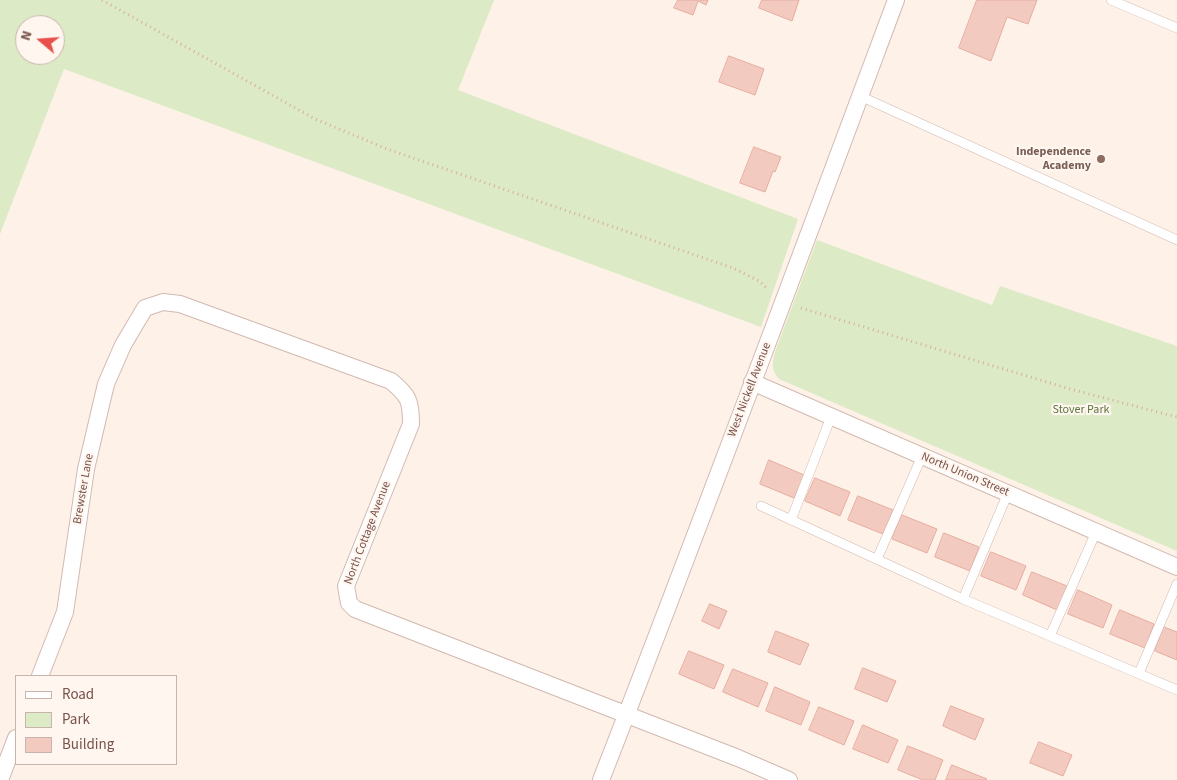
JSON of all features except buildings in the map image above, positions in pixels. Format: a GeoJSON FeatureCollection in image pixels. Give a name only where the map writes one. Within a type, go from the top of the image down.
{"type":"FeatureCollection","features":[{"type":"Feature","properties":{"kind":"street","name":"West Nickell Avenue"},"geometry":{"type":"LineString","coordinates":[[601,780],[752,382],[784,303],[896,0]]}},
{"type":"Feature","properties":{"kind":"street","name":"North Cottage Avenue"},"geometry":{"type":"LineString","coordinates":[[145,308],[163,302],[180,304],[391,381],[404,392],[411,407],[411,424],[346,586],[349,603],[355,609],[738,758],[789,780]]}},
{"type":"Feature","properties":{"kind":"street","name":"Brewster Lane"},"geometry":{"type":"LineString","coordinates":[[40,675],[65,612],[86,469],[106,384],[123,345],[145,308]]}},
{"type":"Feature","properties":{"kind":"street","name":"North Union Street"},"geometry":{"type":"LineString","coordinates":[[752,382],[1177,567]]}},
{"type":"Feature","properties":{"kind":"street"},"geometry":{"type":"LineString","coordinates":[[0,780],[15,741]]}},
{"type":"Feature","properties":{"kind":"lane"},"geometry":{"type":"LineString","coordinates":[[1112,0],[1177,28]]}},
{"type":"Feature","properties":{"kind":"lane"},"geometry":{"type":"LineString","coordinates":[[860,96],[1177,240]]}},
{"type":"Feature","properties":{"kind":"lane"},"geometry":{"type":"LineString","coordinates":[[791,520],[832,417]]}},
{"type":"Feature","properties":{"kind":"lane"},"geometry":{"type":"LineString","coordinates":[[876,560],[922,456]]}},
{"type":"Feature","properties":{"kind":"lane"},"geometry":{"type":"LineString","coordinates":[[963,599],[1008,493]]}},
{"type":"Feature","properties":{"kind":"lane"},"geometry":{"type":"LineString","coordinates":[[762,506],[963,599],[1177,690]]}},
{"type":"Feature","properties":{"kind":"lane"},"geometry":{"type":"LineString","coordinates":[[1050,636],[1096,532]]}},
{"type":"Feature","properties":{"kind":"lane"},"geometry":{"type":"LineString","coordinates":[[1139,673],[1177,584]]}},
{"type":"Feature","properties":{"kind":"path"},"geometry":{"type":"LineString","coordinates":[[102,0],[315,119],[387,149],[733,268],[758,281],[784,303],[1070,389],[1177,418]]}},
{"type":"Feature","properties":{"kind":"green space"},"geometry":{"type":"Polygon","coordinates":[[[0,0],[494,0],[458,90],[798,219],[761,327],[64,69],[0,234],[0,0]]]}},
{"type":"Feature","properties":{"kind":"green space","name":"Stover Park"},"geometry":{"type":"Polygon","coordinates":[[[817,240],[992,305],[1000,286],[1177,346],[1177,551],[779,379],[773,366],[775,352],[817,240]]]}},
{"type":"Feature","properties":{"kind":"place","name":"Independence Academy"},"geometry":{"type":"Point","coordinates":[1101,159]}}]}
